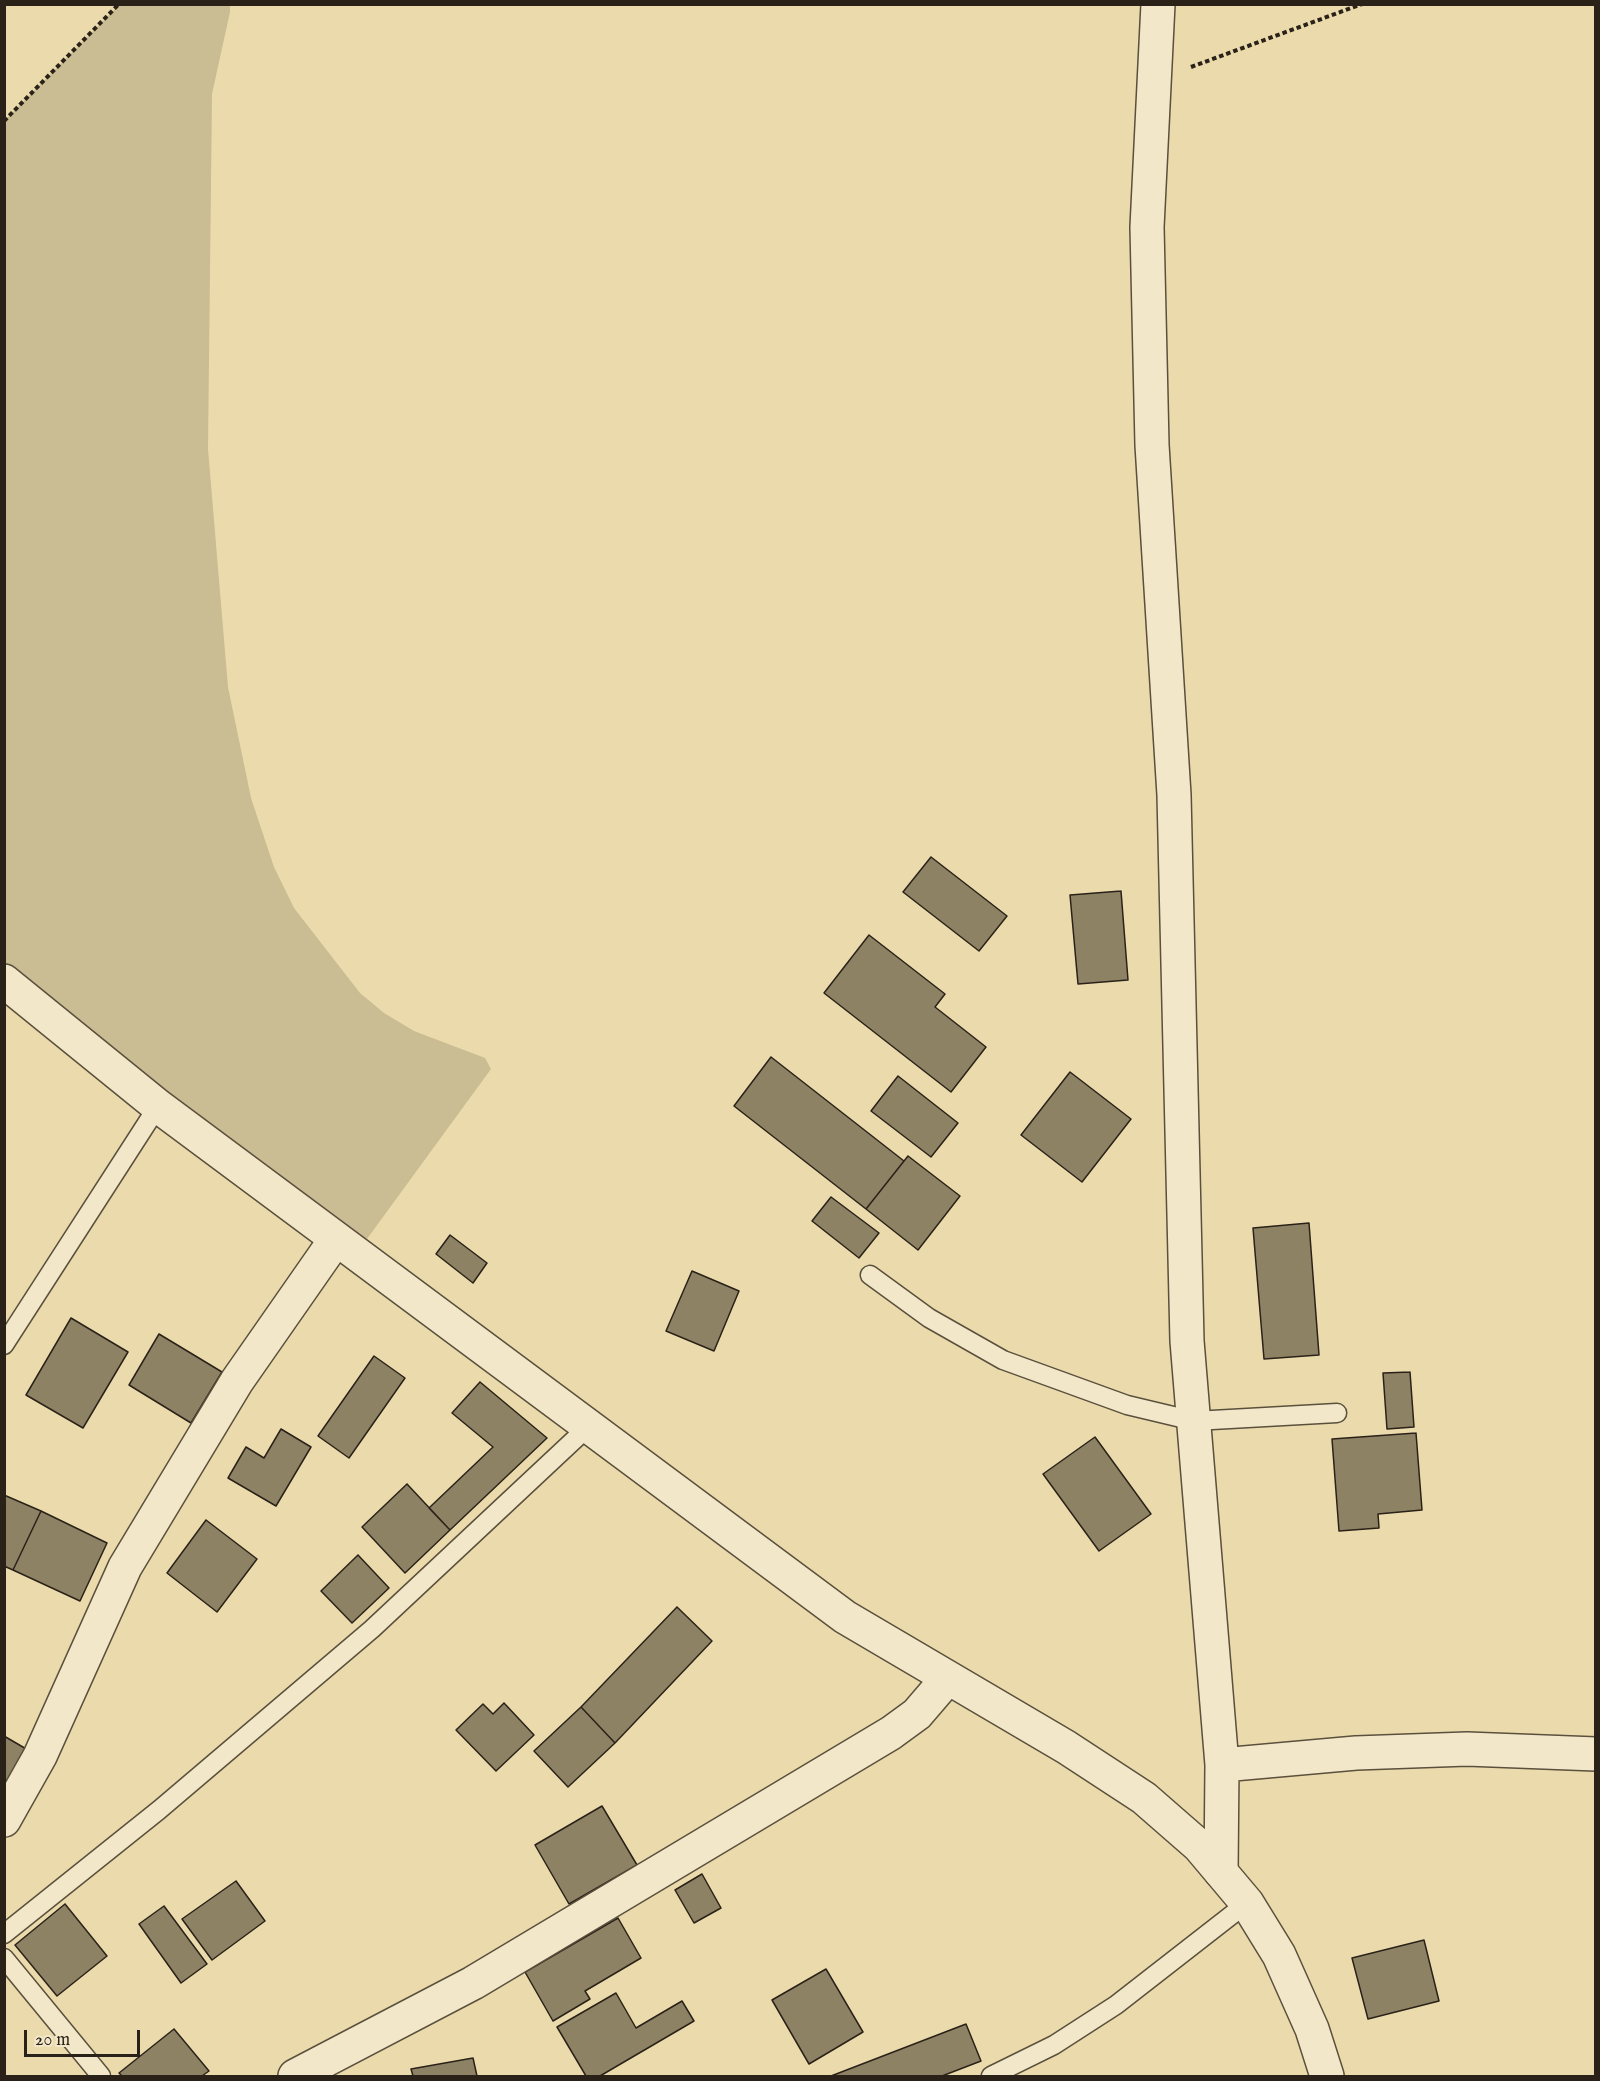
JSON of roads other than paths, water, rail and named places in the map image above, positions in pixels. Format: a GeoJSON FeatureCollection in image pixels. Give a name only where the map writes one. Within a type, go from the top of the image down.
{"type":"FeatureCollection","features":[{"type":"Feature","properties":{"kind":"street"},"geometry":{"type":"LineString","coordinates":[[1158,4],[1147,227],[1152,445],[1174,795],[1187,1341],[1222,1765],[1221,1872]]}},
{"type":"Feature","properties":{"kind":"street"},"geometry":{"type":"LineString","coordinates":[[4,981],[158,1106],[845,1617],[1066,1747],[1143,1798],[1199,1846],[1247,1903],[1279,1955],[1312,2029],[1327,2076]]}},
{"type":"Feature","properties":{"kind":"street"},"geometry":{"type":"LineString","coordinates":[[4,1820],[40,1756],[125,1567],[237,1381],[336,1239]]}},
{"type":"Feature","properties":{"kind":"street"},"geometry":{"type":"LineString","coordinates":[[295,2076],[473,1983],[891,1733],[917,1714],[947,1679]]}},
{"type":"Feature","properties":{"kind":"street"},"geometry":{"type":"LineString","coordinates":[[1222,1765],[1356,1753],[1467,1749],[1596,1755]]}},
{"type":"Feature","properties":{"kind":"lane"},"geometry":{"type":"LineString","coordinates":[[4,1345],[158,1106]]}},
{"type":"Feature","properties":{"kind":"lane"},"geometry":{"type":"LineString","coordinates":[[870,1275],[929,1318],[1003,1360],[1127,1405],[1194,1421],[1337,1413]]}},
{"type":"Feature","properties":{"kind":"lane"},"geometry":{"type":"LineString","coordinates":[[4,1934],[159,1810],[372,1629],[589,1426]]}},
{"type":"Feature","properties":{"kind":"lane"},"geometry":{"type":"LineString","coordinates":[[991,2076],[1053,2045],[1116,2005],[1247,1903]]}},
{"type":"Feature","properties":{"kind":"lane"},"geometry":{"type":"LineString","coordinates":[[4,1958],[101,2076]]}}]}
